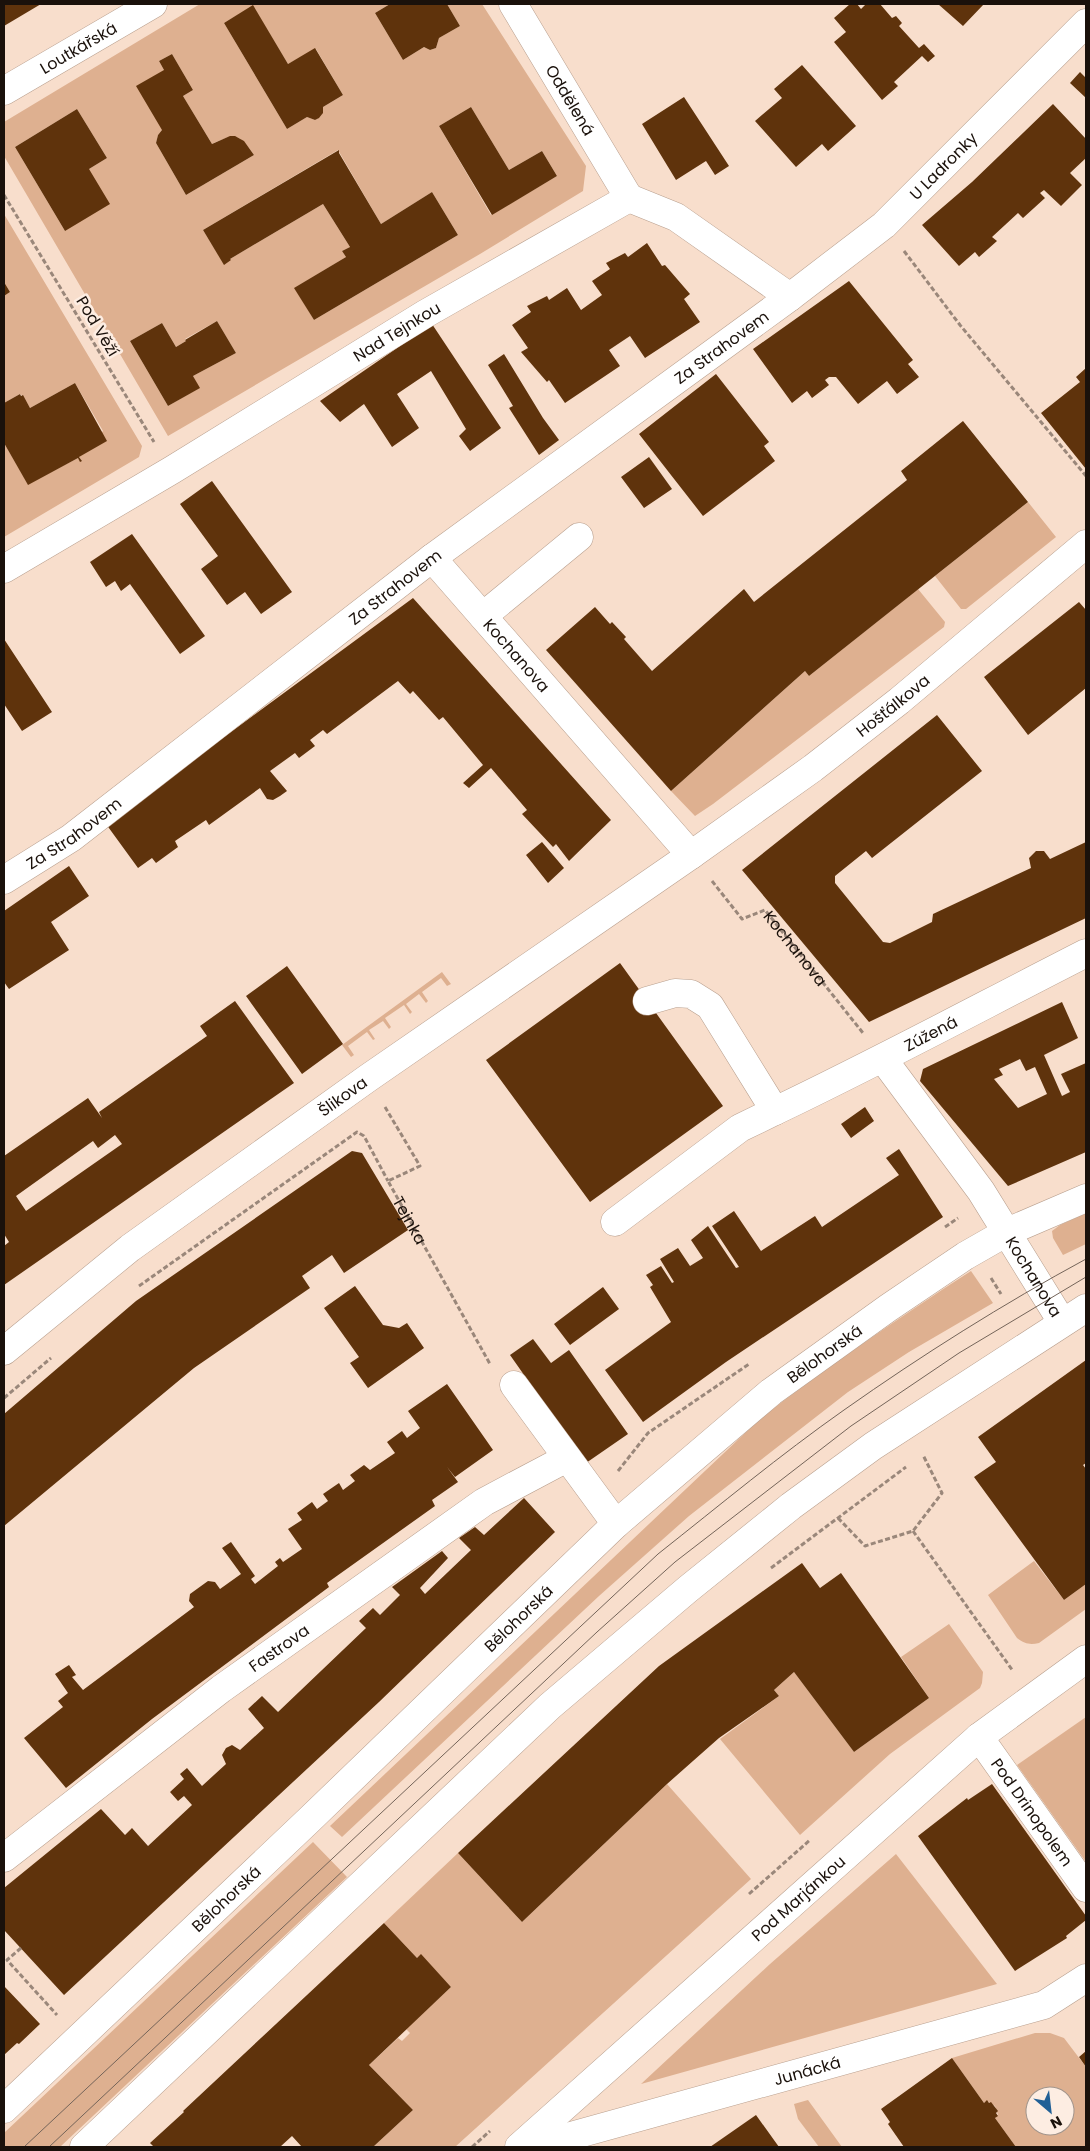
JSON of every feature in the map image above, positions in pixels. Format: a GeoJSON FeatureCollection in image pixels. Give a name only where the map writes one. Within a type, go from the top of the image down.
{"type":"FeatureCollection","features":[{"type":"Feature","properties":{"kind":"street","name":"Loutkářská"},"geometry":{"type":"LineString","coordinates":[[4,91],[153,4]]}},
{"type":"Feature","properties":{"kind":"street","name":"Oddělená"},"geometry":{"type":"LineString","coordinates":[[513,4],[629,198]]}},
{"type":"Feature","properties":{"kind":"street","name":"U Ladronky"},"geometry":{"type":"LineString","coordinates":[[790,297],[884,225],[1086,23]]}},
{"type":"Feature","properties":{"kind":"street"},"geometry":{"type":"LineString","coordinates":[[629,198],[676,217],[790,297]]}},
{"type":"Feature","properties":{"kind":"street","name":"Nad Tejnkou"},"geometry":{"type":"LineString","coordinates":[[4,569],[172,470],[425,314],[629,198]]}},
{"type":"Feature","properties":{"kind":"street","name":"Za Strahovem"},"geometry":{"type":"LineString","coordinates":[[4,880],[71,838],[432,558],[790,297]]}},
{"type":"Feature","properties":{"kind":"street"},"geometry":{"type":"LineString","coordinates":[[483,616],[579,537]]}},
{"type":"Feature","properties":{"kind":"street","name":"Hošťálkova"},"geometry":{"type":"LineString","coordinates":[[691,855],[813,768],[891,707],[1086,544]]}},
{"type":"Feature","properties":{"kind":"street","name":"Kochanova"},"geometry":{"type":"LineString","coordinates":[[432,558],[691,855]]}},
{"type":"Feature","properties":{"kind":"street","name":"Šlikova"},"geometry":{"type":"LineString","coordinates":[[4,1351],[130,1248],[368,1078],[691,855]]}},
{"type":"Feature","properties":{"kind":"street","name":"Zúžená"},"geometry":{"type":"LineString","coordinates":[[615,1222],[740,1128],[883,1059],[932,1031],[1086,954]]}},
{"type":"Feature","properties":{"kind":"street"},"geometry":{"type":"LineString","coordinates":[[647,1001],[675,993],[692,994],[710,1006],[775,1111]]}},
{"type":"Feature","properties":{"kind":"street","name":"Kochanova"},"geometry":{"type":"LineString","coordinates":[[883,1059],[981,1190],[1062,1322]]}},
{"type":"Feature","properties":{"kind":"street","name":"Bělohorská"},"geometry":{"type":"LineString","coordinates":[[4,2109],[309,1820],[616,1524],[771,1392],[888,1308],[965,1256],[1007,1232],[1086,1198]]}},
{"type":"Feature","properties":{"kind":"street"},"geometry":{"type":"LineString","coordinates":[[87,2146],[550,1706],[688,1589],[791,1506],[873,1446],[1086,1308]]}},
{"type":"Feature","properties":{"kind":"street"},"geometry":{"type":"LineString","coordinates":[[504,1378],[616,1524]]}},
{"type":"Feature","properties":{"kind":"street","name":"Fastrova"},"geometry":{"type":"LineString","coordinates":[[4,1858],[221,1689],[468,1513],[484,1502],[567,1458]]}},
{"type":"Feature","properties":{"kind":"street","name":"Pod Marjánkou"},"geometry":{"type":"LineString","coordinates":[[520,2147],[979,1737],[1082,1671]]}},
{"type":"Feature","properties":{"kind":"street","name":"Pod Drinopolem"},"geometry":{"type":"LineString","coordinates":[[979,1737],[1086,1888]]}},
{"type":"Feature","properties":{"kind":"street","name":"Junácká"},"geometry":{"type":"LineString","coordinates":[[520,2147],[571,2136],[1044,2005],[1086,1978]]}},
{"type":"Feature","properties":{"kind":"path","name":"Pod Věží"},"geometry":{"type":"LineString","coordinates":[[4,195],[172,470]]}},
{"type":"Feature","properties":{"kind":"path"},"geometry":{"type":"LineString","coordinates":[[884,225],[960,325],[1086,476]]}},
{"type":"Feature","properties":{"kind":"path","name":"Kochanova"},"geometry":{"type":"LineString","coordinates":[[691,855],[742,919],[765,910],[883,1059]]}},
{"type":"Feature","properties":{"kind":"path","name":"Tejnka"},"geometry":{"type":"LineString","coordinates":[[368,1078],[420,1166],[388,1181],[488,1356],[504,1378]]}},
{"type":"Feature","properties":{"kind":"path"},"geometry":{"type":"LineString","coordinates":[[136,1288],[358,1132],[364,1136],[388,1181]]}},
{"type":"Feature","properties":{"kind":"path"},"geometry":{"type":"LineString","coordinates":[[4,1398],[55,1355]]}},
{"type":"Feature","properties":{"kind":"path"},"geometry":{"type":"LineString","coordinates":[[915,1460],[930,1449]]}},
{"type":"Feature","properties":{"kind":"path"},"geometry":{"type":"LineString","coordinates":[[838,1518],[865,1546],[913,1532],[942,1493],[922,1455]]}},
{"type":"Feature","properties":{"kind":"path"},"geometry":{"type":"LineString","coordinates":[[766,1572],[907,1466]]}},
{"type":"Feature","properties":{"kind":"path"},"geometry":{"type":"LineString","coordinates":[[913,1532],[1016,1676]]}},
{"type":"Feature","properties":{"kind":"path"},"geometry":{"type":"LineString","coordinates":[[21,1948],[8,1960],[59,2017]]}},
{"type":"Feature","properties":{"kind":"shaded area"},"geometry":{"type":"Polygon","coordinates":[[[200,4],[390,4],[375,13],[403,60],[424,47],[430,50],[436,48],[439,38],[460,26],[447,4],[482,4],[586,166],[583,191],[480,254],[168,436],[4,156],[4,122],[200,4]],[[253,6],[224,23],[287,129],[307,117],[317,119],[322,113],[323,107],[343,95],[316,49],[288,64],[253,6]],[[172,54],[159,61],[164,70],[162,130],[158,135],[156,143],[186,195],[254,155],[244,142],[236,137],[226,138],[212,144],[183,96],[193,90],[172,54]],[[471,107],[439,126],[491,215],[557,176],[542,151],[509,170],[471,107]],[[77,109],[15,147],[65,231],[89,169],[107,158],[77,109]],[[338,150],[203,230],[224,264],[323,204],[350,247],[342,251],[346,257],[295,288],[314,320],[458,235],[432,192],[381,224],[338,150]],[[217,321],[185,339],[186,341],[176,347],[162,323],[130,341],[168,406],[199,388],[193,376],[236,353],[217,321]]]}},
{"type":"Feature","properties":{"kind":"shaded area"},"geometry":{"type":"Polygon","coordinates":[[[4,214],[142,446],[139,457],[4,537],[4,443],[28,484],[78,458],[82,461],[79,457],[103,431],[75,383],[30,408],[20,394],[4,403],[4,296],[10,292],[4,282],[4,214]]]}},
{"type":"Feature","properties":{"kind":"shaded area"},"geometry":{"type":"Polygon","coordinates":[[[1028,502],[1056,537],[966,609],[961,609],[935,576],[1028,502]]]}},
{"type":"Feature","properties":{"kind":"shaded area"},"geometry":{"type":"Polygon","coordinates":[[[918,589],[945,622],[944,627],[695,816],[671,791],[805,671],[809,676],[918,589]]]}},
{"type":"Feature","properties":{"kind":"shaded area"},"geometry":{"type":"Polygon","coordinates":[[[442,972],[451,984],[447,986],[441,978],[422,992],[428,1001],[426,1003],[419,994],[406,1004],[412,1012],[410,1014],[404,1005],[385,1018],[391,1027],[389,1029],[383,1021],[369,1030],[375,1039],[373,1040],[367,1032],[348,1046],[354,1055],[351,1057],[342,1045],[442,972]]]}},
{"type":"Feature","properties":{"kind":"shaded area"},"geometry":{"type":"Polygon","coordinates":[[[1086,1213],[1086,1244],[1063,1255],[1053,1238],[1052,1231],[1060,1225],[1086,1213]]]}},
{"type":"Feature","properties":{"kind":"shaded area"},"geometry":{"type":"Polygon","coordinates":[[[971,1271],[993,1303],[909,1352],[848,1392],[689,1516],[599,1596],[342,1837],[330,1826],[762,1417],[865,1342],[971,1271]]]}},
{"type":"Feature","properties":{"kind":"shaded area"},"geometry":{"type":"Polygon","coordinates":[[[1034,1561],[1064,1600],[1086,1584],[1086,1609],[1039,1643],[1030,1644],[1017,1638],[988,1595],[1034,1561]]]}},
{"type":"Feature","properties":{"kind":"shaded area"},"geometry":{"type":"Polygon","coordinates":[[[949,1624],[983,1672],[980,1688],[890,1754],[800,1835],[720,1739],[779,1696],[774,1690],[794,1672],[854,1752],[929,1698],[901,1657],[949,1624]]]}},
{"type":"Feature","properties":{"kind":"shaded area"},"geometry":{"type":"Polygon","coordinates":[[[1086,1717],[1086,1862],[1017,1765],[1086,1717]]]}},
{"type":"Feature","properties":{"kind":"shaded area"},"geometry":{"type":"Polygon","coordinates":[[[667,1784],[751,1879],[455,2147],[373,2147],[413,2110],[369,2065],[398,2038],[402,2041],[410,2033],[406,2029],[451,1987],[421,1955],[417,1958],[384,1923],[458,1853],[522,1922],[667,1784]]]}},
{"type":"Feature","properties":{"kind":"shaded area"},"geometry":{"type":"Polygon","coordinates":[[[313,1842],[347,1877],[60,2147],[4,2147],[4,2133],[313,1842]]]}},
{"type":"Feature","properties":{"kind":"shaded area"},"geometry":{"type":"Polygon","coordinates":[[[896,1854],[997,1984],[641,2084],[770,1964],[896,1854]]]}},
{"type":"Feature","properties":{"kind":"shaded area"},"geometry":{"type":"Polygon","coordinates":[[[1035,2033],[1050,2033],[1064,2038],[1086,2067],[1086,2147],[1016,2147],[995,2118],[998,2115],[995,2106],[987,2101],[984,2103],[952,2058],[1035,2033]]]}},
{"type":"Feature","properties":{"kind":"shaded area"},"geometry":{"type":"Polygon","coordinates":[[[808,2100],[842,2147],[819,2147],[798,2119],[794,2104],[808,2100]]]}},
{"type":"Feature","properties":{"kind":"building"},"geometry":{"type":"Polygon","coordinates":[[[4,4],[41,4],[4,26],[4,4]]]}},
{"type":"Feature","properties":{"kind":"building"},"geometry":{"type":"Polygon","coordinates":[[[390,4],[447,4],[460,26],[439,38],[436,48],[430,50],[424,47],[403,60],[375,13],[390,4]]]}},
{"type":"Feature","properties":{"kind":"building"},"geometry":{"type":"Polygon","coordinates":[[[850,4],[857,4],[861,9],[866,4],[880,4],[892,18],[896,16],[902,23],[899,26],[919,48],[924,44],[935,56],[928,62],[922,56],[894,82],[898,86],[882,100],[834,42],[846,32],[834,18],[850,4]]]}},
{"type":"Feature","properties":{"kind":"building"},"geometry":{"type":"Polygon","coordinates":[[[938,4],[984,4],[963,26],[938,4]]]}},
{"type":"Feature","properties":{"kind":"building"},"geometry":{"type":"Polygon","coordinates":[[[253,5],[288,64],[315,48],[343,95],[323,107],[323,113],[319,118],[315,120],[307,117],[287,129],[224,23],[253,5]]]}},
{"type":"Feature","properties":{"kind":"building"},"geometry":{"type":"Polygon","coordinates":[[[172,54],[193,90],[183,96],[212,144],[230,136],[235,136],[244,141],[254,155],[186,195],[156,143],[158,135],[162,130],[136,86],[164,70],[159,61],[172,54]]]}},
{"type":"Feature","properties":{"kind":"building"},"geometry":{"type":"Polygon","coordinates":[[[802,65],[856,126],[828,151],[822,144],[796,167],[755,121],[782,98],[774,89],[802,65]]]}},
{"type":"Feature","properties":{"kind":"building"},"geometry":{"type":"Polygon","coordinates":[[[1080,72],[1086,78],[1086,98],[1070,83],[1080,72]]]}},
{"type":"Feature","properties":{"kind":"building"},"geometry":{"type":"Polygon","coordinates":[[[684,97],[729,166],[715,175],[706,161],[676,180],[642,124],[684,97]]]}},
{"type":"Feature","properties":{"kind":"building"},"geometry":{"type":"Polygon","coordinates":[[[1053,104],[1086,139],[1086,158],[1070,173],[1082,185],[1061,206],[1044,190],[1040,193],[1045,198],[1023,218],[1018,213],[992,237],[997,241],[979,257],[975,252],[959,266],[922,225],[972,182],[1053,104]]]}},
{"type":"Feature","properties":{"kind":"building"},"geometry":{"type":"Polygon","coordinates":[[[471,107],[509,170],[542,151],[557,176],[492,215],[439,126],[471,107]]]}},
{"type":"Feature","properties":{"kind":"building"},"geometry":{"type":"Polygon","coordinates":[[[77,109],[107,158],[89,169],[110,204],[65,231],[15,147],[77,109]]]}},
{"type":"Feature","properties":{"kind":"building"},"geometry":{"type":"Polygon","coordinates":[[[339,150],[381,224],[432,192],[458,235],[314,320],[294,288],[346,257],[342,251],[350,247],[323,204],[230,259],[224,265],[203,230],[339,150]]]}},
{"type":"Feature","properties":{"kind":"building"},"geometry":{"type":"Polygon","coordinates":[[[647,243],[662,266],[665,265],[690,294],[684,299],[700,322],[645,358],[630,336],[609,350],[620,366],[565,403],[549,380],[547,382],[521,352],[528,348],[512,325],[531,312],[527,306],[547,296],[549,300],[567,288],[581,310],[602,295],[592,281],[610,269],[606,263],[625,253],[628,257],[647,243]]]}},
{"type":"Feature","properties":{"kind":"building"},"geometry":{"type":"Polygon","coordinates":[[[849,281],[913,360],[908,364],[919,377],[897,394],[887,381],[858,404],[836,377],[829,377],[825,380],[829,385],[812,398],[807,391],[792,403],[753,349],[849,281]]]}},
{"type":"Feature","properties":{"kind":"building"},"geometry":{"type":"Polygon","coordinates":[[[4,282],[10,292],[4,296],[4,282]]]}},
{"type":"Feature","properties":{"kind":"building"},"geometry":{"type":"Polygon","coordinates":[[[217,321],[236,353],[193,376],[200,388],[168,406],[130,341],[162,323],[176,347],[217,321]]]}},
{"type":"Feature","properties":{"kind":"building"},"geometry":{"type":"Polygon","coordinates":[[[432,324],[501,428],[470,451],[459,436],[466,429],[431,371],[397,394],[419,428],[392,447],[364,404],[340,422],[320,401],[432,324]]]}},
{"type":"Feature","properties":{"kind":"building"},"geometry":{"type":"Polygon","coordinates":[[[504,354],[543,418],[559,440],[539,455],[509,408],[513,406],[488,365],[504,354]]]}},
{"type":"Feature","properties":{"kind":"building"},"geometry":{"type":"Polygon","coordinates":[[[1086,368],[1086,469],[1041,413],[1080,382],[1076,377],[1086,368]]]}},
{"type":"Feature","properties":{"kind":"building"},"geometry":{"type":"Polygon","coordinates":[[[716,374],[769,442],[764,446],[775,461],[703,516],[639,434],[716,374]]]}},
{"type":"Feature","properties":{"kind":"building"},"geometry":{"type":"Polygon","coordinates":[[[75,383],[107,441],[79,457],[82,461],[80,462],[78,458],[28,485],[4,443],[4,403],[20,394],[21,396],[23,395],[30,408],[75,383]]]}},
{"type":"Feature","properties":{"kind":"building"},"geometry":{"type":"Polygon","coordinates":[[[963,421],[1028,502],[809,676],[805,671],[671,791],[546,650],[595,607],[610,624],[612,622],[626,637],[624,639],[652,671],[744,589],[754,602],[907,480],[901,471],[963,421]]]}},
{"type":"Feature","properties":{"kind":"building"},"geometry":{"type":"Polygon","coordinates":[[[649,457],[672,489],[644,508],[621,477],[649,457]]]}},
{"type":"Feature","properties":{"kind":"building"},"geometry":{"type":"Polygon","coordinates":[[[212,481],[292,592],[261,614],[245,592],[227,605],[201,569],[218,556],[180,504],[212,481]]]}},
{"type":"Feature","properties":{"kind":"building"},"geometry":{"type":"Polygon","coordinates":[[[132,534],[205,636],[180,654],[130,584],[121,591],[115,581],[106,587],[90,562],[132,534]]]}},
{"type":"Feature","properties":{"kind":"building"},"geometry":{"type":"Polygon","coordinates":[[[413,598],[611,820],[569,861],[556,844],[553,847],[522,814],[527,810],[491,768],[469,788],[463,783],[483,765],[443,717],[439,720],[413,691],[410,694],[398,681],[327,734],[323,730],[310,740],[315,746],[299,758],[295,753],[270,771],[287,791],[273,800],[267,799],[260,788],[209,825],[206,820],[175,841],[178,847],[156,863],[152,858],[138,868],[106,824],[413,598]]]}},
{"type":"Feature","properties":{"kind":"building"},"geometry":{"type":"Polygon","coordinates":[[[1079,602],[1086,610],[1086,688],[1028,735],[984,677],[1079,602]]]}},
{"type":"Feature","properties":{"kind":"building"},"geometry":{"type":"Polygon","coordinates":[[[4,639],[52,712],[22,731],[4,704],[4,639]]]}},
{"type":"Feature","properties":{"kind":"building"},"geometry":{"type":"Polygon","coordinates":[[[937,715],[982,771],[872,858],[866,851],[835,876],[835,883],[883,942],[890,943],[932,922],[933,914],[1031,868],[1029,858],[1036,851],[1044,851],[1050,859],[1086,842],[1086,918],[869,1022],[742,870],[937,715]]]}},
{"type":"Feature","properties":{"kind":"building"},"geometry":{"type":"Polygon","coordinates":[[[542,842],[564,868],[548,883],[526,855],[542,842]]]}},
{"type":"Feature","properties":{"kind":"building"},"geometry":{"type":"Polygon","coordinates":[[[69,866],[89,896],[51,922],[69,950],[9,989],[4,982],[4,911],[69,866]]]}},
{"type":"Feature","properties":{"kind":"building"},"geometry":{"type":"Polygon","coordinates":[[[620,963],[723,1106],[590,1202],[486,1060],[620,963]]]}},
{"type":"Feature","properties":{"kind":"building"},"geometry":{"type":"Polygon","coordinates":[[[287,966],[343,1044],[302,1074],[246,996],[287,966]]]}},
{"type":"Feature","properties":{"kind":"building"},"geometry":{"type":"Polygon","coordinates":[[[235,1001],[294,1083],[4,1285],[4,1246],[9,1242],[4,1234],[4,1156],[88,1098],[102,1118],[99,1112],[207,1036],[200,1026],[235,1001]],[[115,1135],[98,1148],[93,1141],[16,1196],[26,1211],[122,1144],[115,1135]]]}},
{"type":"Feature","properties":{"kind":"building"},"geometry":{"type":"Polygon","coordinates":[[[1062,1002],[1078,1038],[1044,1055],[1062,1096],[1070,1092],[1061,1074],[1086,1063],[1086,1152],[1008,1186],[920,1081],[923,1069],[1062,1002]],[[1020,1059],[999,1069],[1003,1075],[994,1079],[1018,1108],[1047,1094],[1035,1067],[1026,1071],[1020,1059]]]}},
{"type":"Feature","properties":{"kind":"building"},"geometry":{"type":"Polygon","coordinates":[[[865,1107],[874,1121],[851,1138],[841,1124],[865,1107]]]}},
{"type":"Feature","properties":{"kind":"building"},"geometry":{"type":"Polygon","coordinates":[[[899,1149],[943,1217],[726,1362],[643,1422],[605,1370],[671,1322],[650,1287],[653,1285],[646,1275],[661,1266],[672,1283],[674,1282],[660,1259],[678,1248],[690,1266],[703,1258],[691,1240],[708,1226],[736,1268],[739,1267],[712,1226],[734,1211],[761,1251],[815,1216],[822,1227],[899,1175],[886,1158],[899,1149]]]}},
{"type":"Feature","properties":{"kind":"building"},"geometry":{"type":"Polygon","coordinates":[[[352,1151],[362,1153],[408,1230],[344,1273],[332,1255],[302,1276],[310,1288],[194,1368],[4,1526],[4,1414],[136,1301],[352,1151]]]}},
{"type":"Feature","properties":{"kind":"building"},"geometry":{"type":"Polygon","coordinates":[[[355,1286],[383,1325],[399,1328],[407,1323],[424,1348],[368,1388],[350,1363],[359,1357],[324,1308],[355,1286]]]}},
{"type":"Feature","properties":{"kind":"building"},"geometry":{"type":"Polygon","coordinates":[[[603,1287],[619,1309],[570,1345],[554,1324],[603,1287]]]}},
{"type":"Feature","properties":{"kind":"building"},"geometry":{"type":"Polygon","coordinates":[[[533,1339],[551,1363],[569,1350],[628,1434],[586,1463],[510,1355],[533,1339]]]}},
{"type":"Feature","properties":{"kind":"building"},"geometry":{"type":"Polygon","coordinates":[[[1086,1360],[1086,1463],[1083,1465],[1086,1469],[1086,1584],[1064,1600],[974,1477],[996,1462],[978,1437],[1086,1360]]]}},
{"type":"Feature","properties":{"kind":"building"},"geometry":{"type":"Polygon","coordinates":[[[447,1384],[493,1450],[455,1477],[447,1467],[458,1482],[432,1500],[435,1506],[327,1583],[329,1587],[152,1719],[66,1788],[24,1738],[63,1707],[58,1701],[68,1693],[55,1674],[69,1665],[76,1675],[72,1677],[83,1690],[194,1607],[189,1601],[190,1594],[208,1581],[215,1582],[220,1589],[241,1574],[222,1548],[231,1542],[255,1576],[251,1579],[255,1584],[278,1566],[275,1562],[280,1558],[283,1562],[302,1549],[288,1529],[302,1520],[297,1513],[312,1502],[317,1509],[328,1501],[323,1494],[339,1483],[343,1490],[355,1481],[350,1475],[364,1465],[370,1470],[395,1453],[387,1442],[402,1431],[407,1438],[420,1428],[408,1411],[447,1384]]]}},
{"type":"Feature","properties":{"kind":"building"},"geometry":{"type":"Polygon","coordinates":[[[524,1498],[555,1532],[379,1702],[64,1995],[4,1930],[4,1888],[101,1809],[125,1835],[132,1828],[148,1846],[192,1805],[184,1796],[178,1801],[170,1792],[184,1779],[180,1774],[187,1768],[202,1786],[226,1764],[222,1755],[226,1748],[232,1745],[240,1750],[264,1728],[248,1709],[262,1696],[278,1712],[366,1628],[359,1621],[373,1608],[380,1615],[400,1595],[392,1587],[442,1551],[448,1558],[420,1588],[425,1594],[471,1550],[459,1538],[475,1527],[484,1535],[524,1498]]]}},
{"type":"Feature","properties":{"kind":"building"},"geometry":{"type":"Polygon","coordinates":[[[802,1563],[820,1588],[841,1573],[929,1698],[854,1752],[794,1672],[774,1690],[779,1696],[719,1738],[667,1784],[522,1922],[458,1853],[659,1666],[802,1563]]]}},
{"type":"Feature","properties":{"kind":"building"},"geometry":{"type":"Polygon","coordinates":[[[992,1784],[1086,1916],[1086,1920],[1066,1936],[1067,1938],[1015,1971],[918,1836],[967,1798],[968,1800],[992,1784]]]}},
{"type":"Feature","properties":{"kind":"building"},"geometry":{"type":"Polygon","coordinates":[[[384,1923],[417,1958],[421,1954],[451,1987],[369,2065],[413,2110],[373,2147],[302,2147],[292,2136],[280,2147],[154,2147],[150,2143],[183,2111],[384,1923]]]}},
{"type":"Feature","properties":{"kind":"building"},"geometry":{"type":"Polygon","coordinates":[[[4,1986],[40,2024],[4,2055],[4,1986]]]}},
{"type":"Feature","properties":{"kind":"building"},"geometry":{"type":"Polygon","coordinates":[[[1086,2051],[1086,2067],[1079,2057],[1086,2051]]]}},
{"type":"Feature","properties":{"kind":"building"},"geometry":{"type":"Polygon","coordinates":[[[952,2058],[984,2103],[987,2100],[989,2103],[991,2102],[998,2111],[996,2113],[998,2116],[995,2118],[1016,2147],[904,2147],[888,2124],[890,2122],[881,2109],[952,2058]]]}},
{"type":"Feature","properties":{"kind":"building"},"geometry":{"type":"Polygon","coordinates":[[[756,2115],[779,2147],[710,2147],[756,2115]]]}},
{"type":"Feature","properties":{"kind":"tram line"},"geometry":{"type":"LineString","coordinates":[[24,2147],[658,1554],[750,1480],[873,1390],[994,1312],[1086,1259]]}},
{"type":"Feature","properties":{"kind":"tram line"},"geometry":{"type":"LineString","coordinates":[[49,2147],[597,1632],[675,1562],[851,1426],[959,1353],[1086,1277]]}}]}
